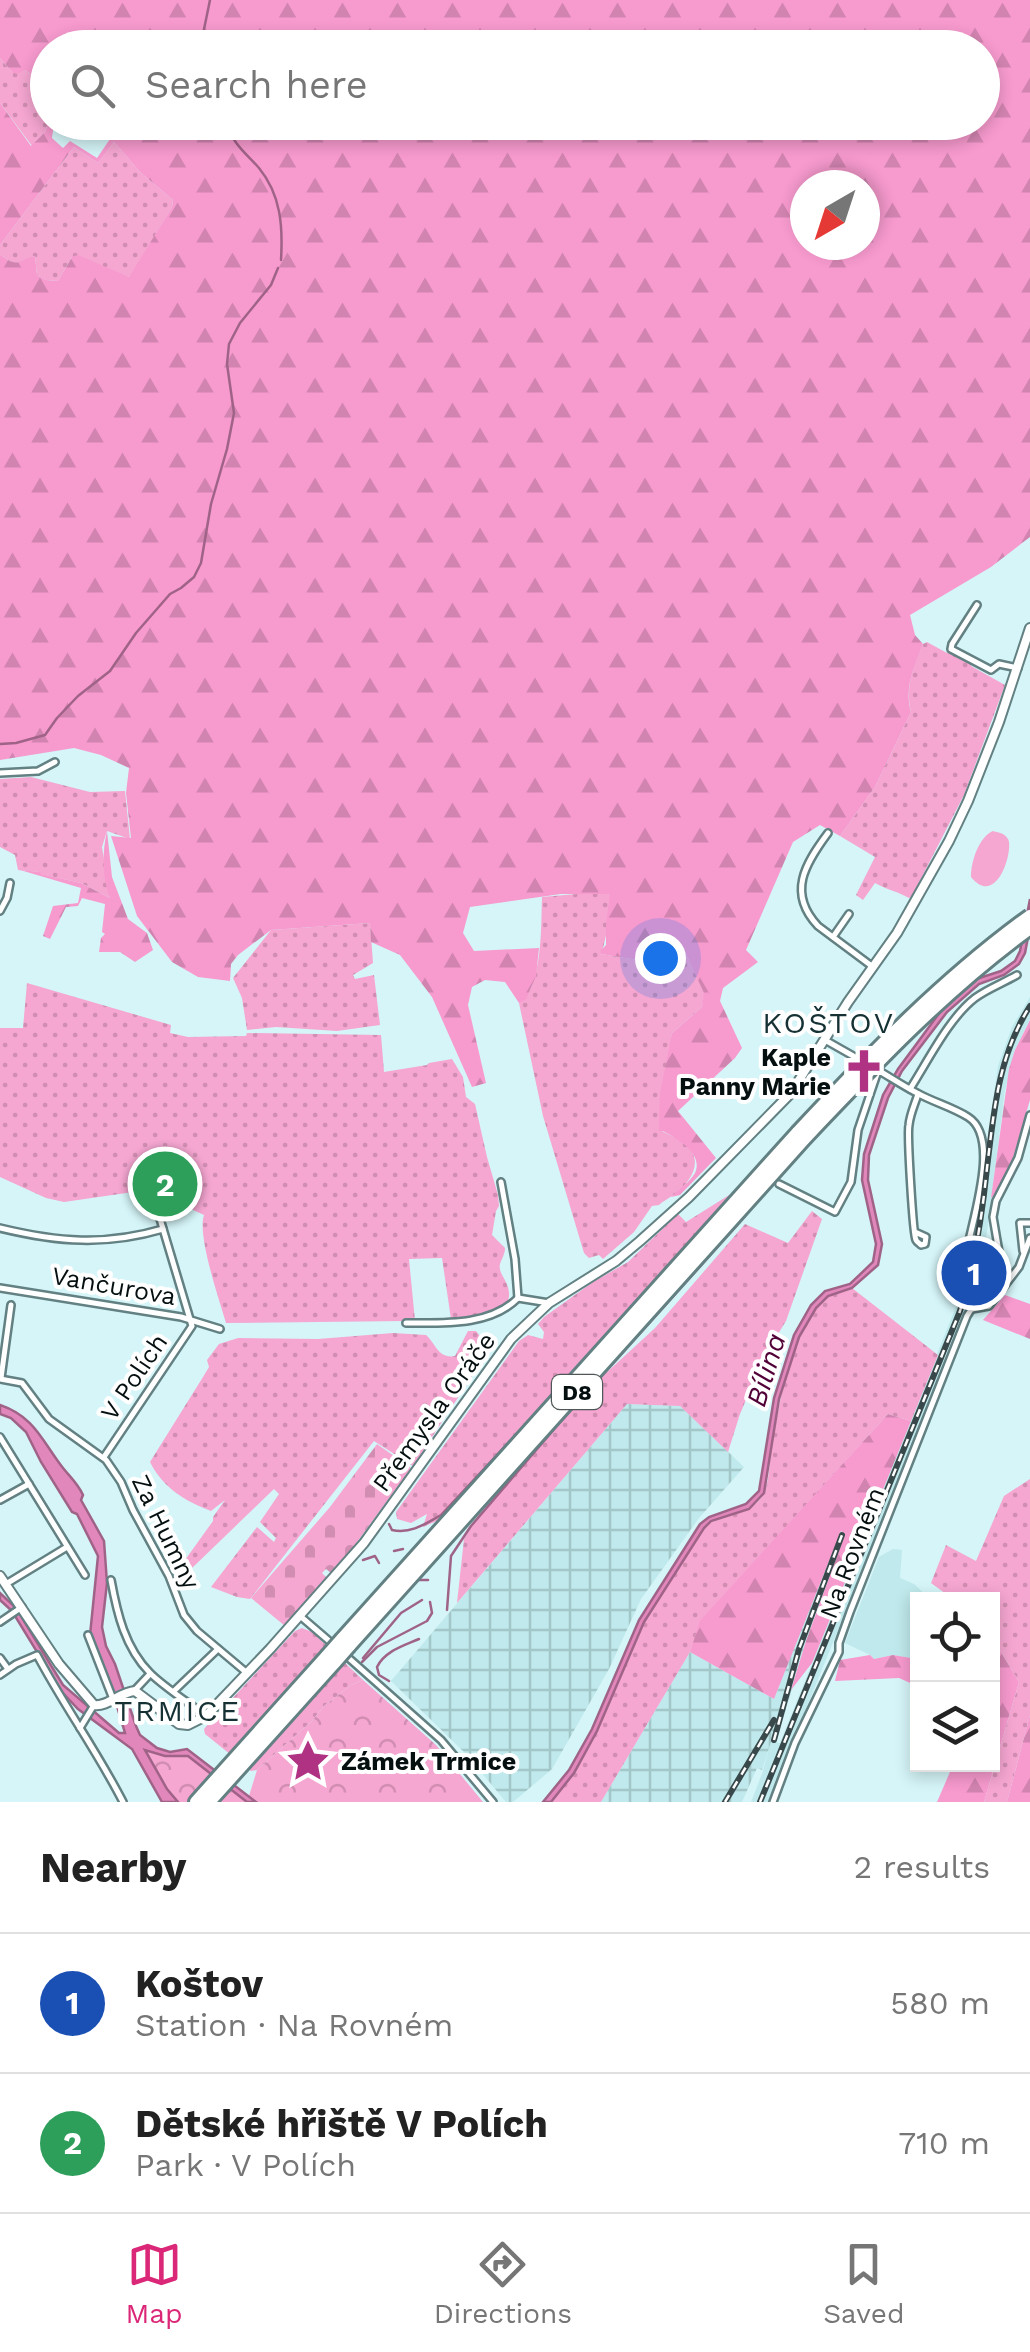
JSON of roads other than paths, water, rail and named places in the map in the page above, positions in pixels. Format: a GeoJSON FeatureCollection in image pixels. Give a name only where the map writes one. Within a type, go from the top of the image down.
{"type":"FeatureCollection","features":[{"type":"Feature","properties":{"kind":"highway","name":"D8"},"geometry":{"type":"LineString","coordinates":[[209,1802],[288,1707],[865,1060],[930,997],[1030,916]]}},
{"type":"Feature","properties":{"kind":"highway","name":"D8"},"geometry":{"type":"LineString","coordinates":[[802,1135],[910,1028],[982,964],[1030,928]]}},
{"type":"Feature","properties":{"kind":"highway","name":"D8"},"geometry":{"type":"LineString","coordinates":[[196,1802],[288,1707]]}},
{"type":"Feature","properties":{"kind":"main road","name":"Přemysla Oráče"},"geometry":{"type":"LineString","coordinates":[[206,1716],[364,1543],[511,1339],[549,1303],[628,1252],[791,1094],[905,920],[961,817],[999,722],[1030,628]]}},
{"type":"Feature","properties":{"kind":"main road"},"geometry":{"type":"LineString","coordinates":[[3,1580],[17,1610],[93,1707],[131,1691],[179,1724],[194,1724],[206,1716]]}},
{"type":"Feature","properties":{"kind":"street"},"geometry":{"type":"LineString","coordinates":[[977,604],[951,649],[990,670],[999,664],[1018,668]]}},
{"type":"Feature","properties":{"kind":"street"},"geometry":{"type":"LineString","coordinates":[[0,772],[38,771],[55,762]]}},
{"type":"Feature","properties":{"kind":"street"},"geometry":{"type":"LineString","coordinates":[[828,833],[808,862],[800,897],[814,922],[873,967]]}},
{"type":"Feature","properties":{"kind":"street"},"geometry":{"type":"LineString","coordinates":[[1,908],[10,883]]}},
{"type":"Feature","properties":{"kind":"street"},"geometry":{"type":"LineString","coordinates":[[833,937],[849,914]]}},
{"type":"Feature","properties":{"kind":"street"},"geometry":{"type":"LineString","coordinates":[[910,1089],[966,1006],[1017,975]]}},
{"type":"Feature","properties":{"kind":"street"},"geometry":{"type":"LineString","coordinates":[[825,1040],[918,1094],[972,1119],[985,1148],[965,1261],[990,1279],[1000,1252],[993,1217],[996,1201],[1018,1158],[1030,1115]]}},
{"type":"Feature","properties":{"kind":"street"},"geometry":{"type":"LineString","coordinates":[[779,1184],[836,1212],[851,1182],[858,1130],[879,1071]]}},
{"type":"Feature","properties":{"kind":"street"},"geometry":{"type":"LineString","coordinates":[[915,1232],[908,1129],[918,1094]]}},
{"type":"Feature","properties":{"kind":"street"},"geometry":{"type":"LineString","coordinates":[[501,1182],[518,1298]]}},
{"type":"Feature","properties":{"kind":"street","name":"V Polích"},"geometry":{"type":"LineString","coordinates":[[104,1458],[192,1326],[156,1202]]}},
{"type":"Feature","properties":{"kind":"street"},"geometry":{"type":"LineString","coordinates":[[1024,1254],[1020,1223],[1030,1222]]}},
{"type":"Feature","properties":{"kind":"street"},"geometry":{"type":"LineString","coordinates":[[0,1228],[73,1242],[108,1241],[163,1229]]}},
{"type":"Feature","properties":{"kind":"street"},"geometry":{"type":"LineString","coordinates":[[972,1309],[989,1306],[1019,1267],[1030,1238]]}},
{"type":"Feature","properties":{"kind":"street","name":"Na Rovném"},"geometry":{"type":"LineString","coordinates":[[773,1802],[839,1652],[838,1643],[968,1316],[990,1279]]}},
{"type":"Feature","properties":{"kind":"street","name":"Vančurova"},"geometry":{"type":"LineString","coordinates":[[0,1288],[181,1317],[220,1329]]}},
{"type":"Feature","properties":{"kind":"street"},"geometry":{"type":"LineString","coordinates":[[406,1323],[484,1318],[502,1311],[518,1298],[549,1303]]}},
{"type":"Feature","properties":{"kind":"street"},"geometry":{"type":"LineString","coordinates":[[1,1379],[11,1305]]}},
{"type":"Feature","properties":{"kind":"street","name":"Za Humny"},"geometry":{"type":"LineString","coordinates":[[1,1379],[22,1383],[49,1419],[104,1458],[169,1576],[184,1614],[197,1631],[247,1673]]}},
{"type":"Feature","properties":{"kind":"street"},"geometry":{"type":"LineString","coordinates":[[0,1437],[85,1575]]}},
{"type":"Feature","properties":{"kind":"street"},"geometry":{"type":"LineString","coordinates":[[0,1500],[29,1484]]}},
{"type":"Feature","properties":{"kind":"street"},"geometry":{"type":"LineString","coordinates":[[3,1580],[67,1547]]}},
{"type":"Feature","properties":{"kind":"street"},"geometry":{"type":"LineString","coordinates":[[111,1580],[124,1633],[138,1658],[150,1674],[206,1716]]}},
{"type":"Feature","properties":{"kind":"street"},"geometry":{"type":"LineString","coordinates":[[0,1622],[17,1610]]}},
{"type":"Feature","properties":{"kind":"street"},"geometry":{"type":"LineString","coordinates":[[300,1615],[441,1740],[492,1802]]}},
{"type":"Feature","properties":{"kind":"street"},"geometry":{"type":"LineString","coordinates":[[88,1635],[113,1699]]}},
{"type":"Feature","properties":{"kind":"street"},"geometry":{"type":"LineString","coordinates":[[174,1691],[218,1649]]}},
{"type":"Feature","properties":{"kind":"street"},"geometry":{"type":"LineString","coordinates":[[0,1675],[37,1655],[123,1802]]}},
{"type":"Feature","properties":{"kind":"street"},"geometry":{"type":"LineString","coordinates":[[0,1658],[8,1669]]}},
{"type":"Feature","properties":{"kind":"street"},"geometry":{"type":"LineString","coordinates":[[131,1691],[150,1674]]}},
{"type":"Feature","properties":{"kind":"street"},"geometry":{"type":"LineString","coordinates":[[80,1728],[93,1707]]}},
{"type":"Feature","properties":{"kind":"waterway"},"geometry":{"type":"LineString","coordinates":[[204,30],[210,0]]}},
{"type":"Feature","properties":{"kind":"waterway"},"geometry":{"type":"LineString","coordinates":[[235,140],[272,189],[281,223],[281,260]]}},
{"type":"Feature","properties":{"kind":"waterway"},"geometry":{"type":"LineString","coordinates":[[0,744],[45,735],[78,696],[110,671],[170,594],[194,577],[201,563],[234,413],[227,364],[229,344],[240,323],[271,285],[278,268]]}},
{"type":"Feature","properties":{"kind":"waterway"},"geometry":{"type":"LineString","coordinates":[[737,1190],[796,1126]]}},
{"type":"Feature","properties":{"kind":"waterway"},"geometry":{"type":"LineString","coordinates":[[447,1610],[451,1556],[471,1526],[761,1197]]}},
{"type":"Feature","properties":{"kind":"waterway"},"geometry":{"type":"LineString","coordinates":[[674,1261],[692,1241]]}},
{"type":"Feature","properties":{"kind":"waterway"},"geometry":{"type":"LineString","coordinates":[[389,1524],[392,1530],[405,1531],[441,1515],[555,1393]]}},
{"type":"Feature","properties":{"kind":"waterway"},"geometry":{"type":"LineString","coordinates":[[394,1551],[403,1549]]}},
{"type":"Feature","properties":{"kind":"waterway"},"geometry":{"type":"LineString","coordinates":[[363,1560],[375,1556],[379,1563]]}},
{"type":"Feature","properties":{"kind":"waterway"},"geometry":{"type":"LineString","coordinates":[[417,1580],[428,1580]]}},
{"type":"Feature","properties":{"kind":"waterway"},"geometry":{"type":"LineString","coordinates":[[363,1658],[401,1613],[422,1600]]}},
{"type":"Feature","properties":{"kind":"waterway"},"geometry":{"type":"LineString","coordinates":[[362,1662],[377,1647],[427,1621],[432,1613],[430,1602]]}},
{"type":"Feature","properties":{"kind":"waterway"},"geometry":{"type":"LineString","coordinates":[[389,1681],[379,1675],[380,1661],[419,1639]]}},
{"type":"Feature","properties":{"kind":"railway"},"geometry":{"type":"LineString","coordinates":[[760,1802],[960,1311],[977,1240],[999,1084],[1011,1044],[1030,1006]]}},
{"type":"Feature","properties":{"kind":"railway"},"geometry":{"type":"LineString","coordinates":[[774,1740],[799,1649],[842,1535]]}},
{"type":"Feature","properties":{"kind":"railway"},"geometry":{"type":"LineString","coordinates":[[725,1802],[774,1720]]}},
{"type":"Feature","properties":{"kind":"place","name":"Kaple Panny Marie"},"geometry":{"type":"Point","coordinates":[864,1071]}},
{"type":"Feature","properties":{"kind":"place","name":"Dětské hřiště V Polích"},"geometry":{"type":"Point","coordinates":[165,1184]}},
{"type":"Feature","properties":{"kind":"place","name":"Koštov"},"geometry":{"type":"Point","coordinates":[974,1273]}},
{"type":"Feature","properties":{"kind":"place","name":"Zámek Trmice"},"geometry":{"type":"Point","coordinates":[308,1761]}},
{"type":"Feature","properties":{"kind":"district","name":"KOŠTOV"},"geometry":{"type":"Point","coordinates":[829,1022]}},
{"type":"Feature","properties":{"kind":"district","name":"TRMICE"},"geometry":{"type":"Point","coordinates":[178,1710]}},
{"type":"Feature","properties":{"kind":"water label","name":"Bílina"},"geometry":{"type":"Point","coordinates":[766,1370]}}]}
